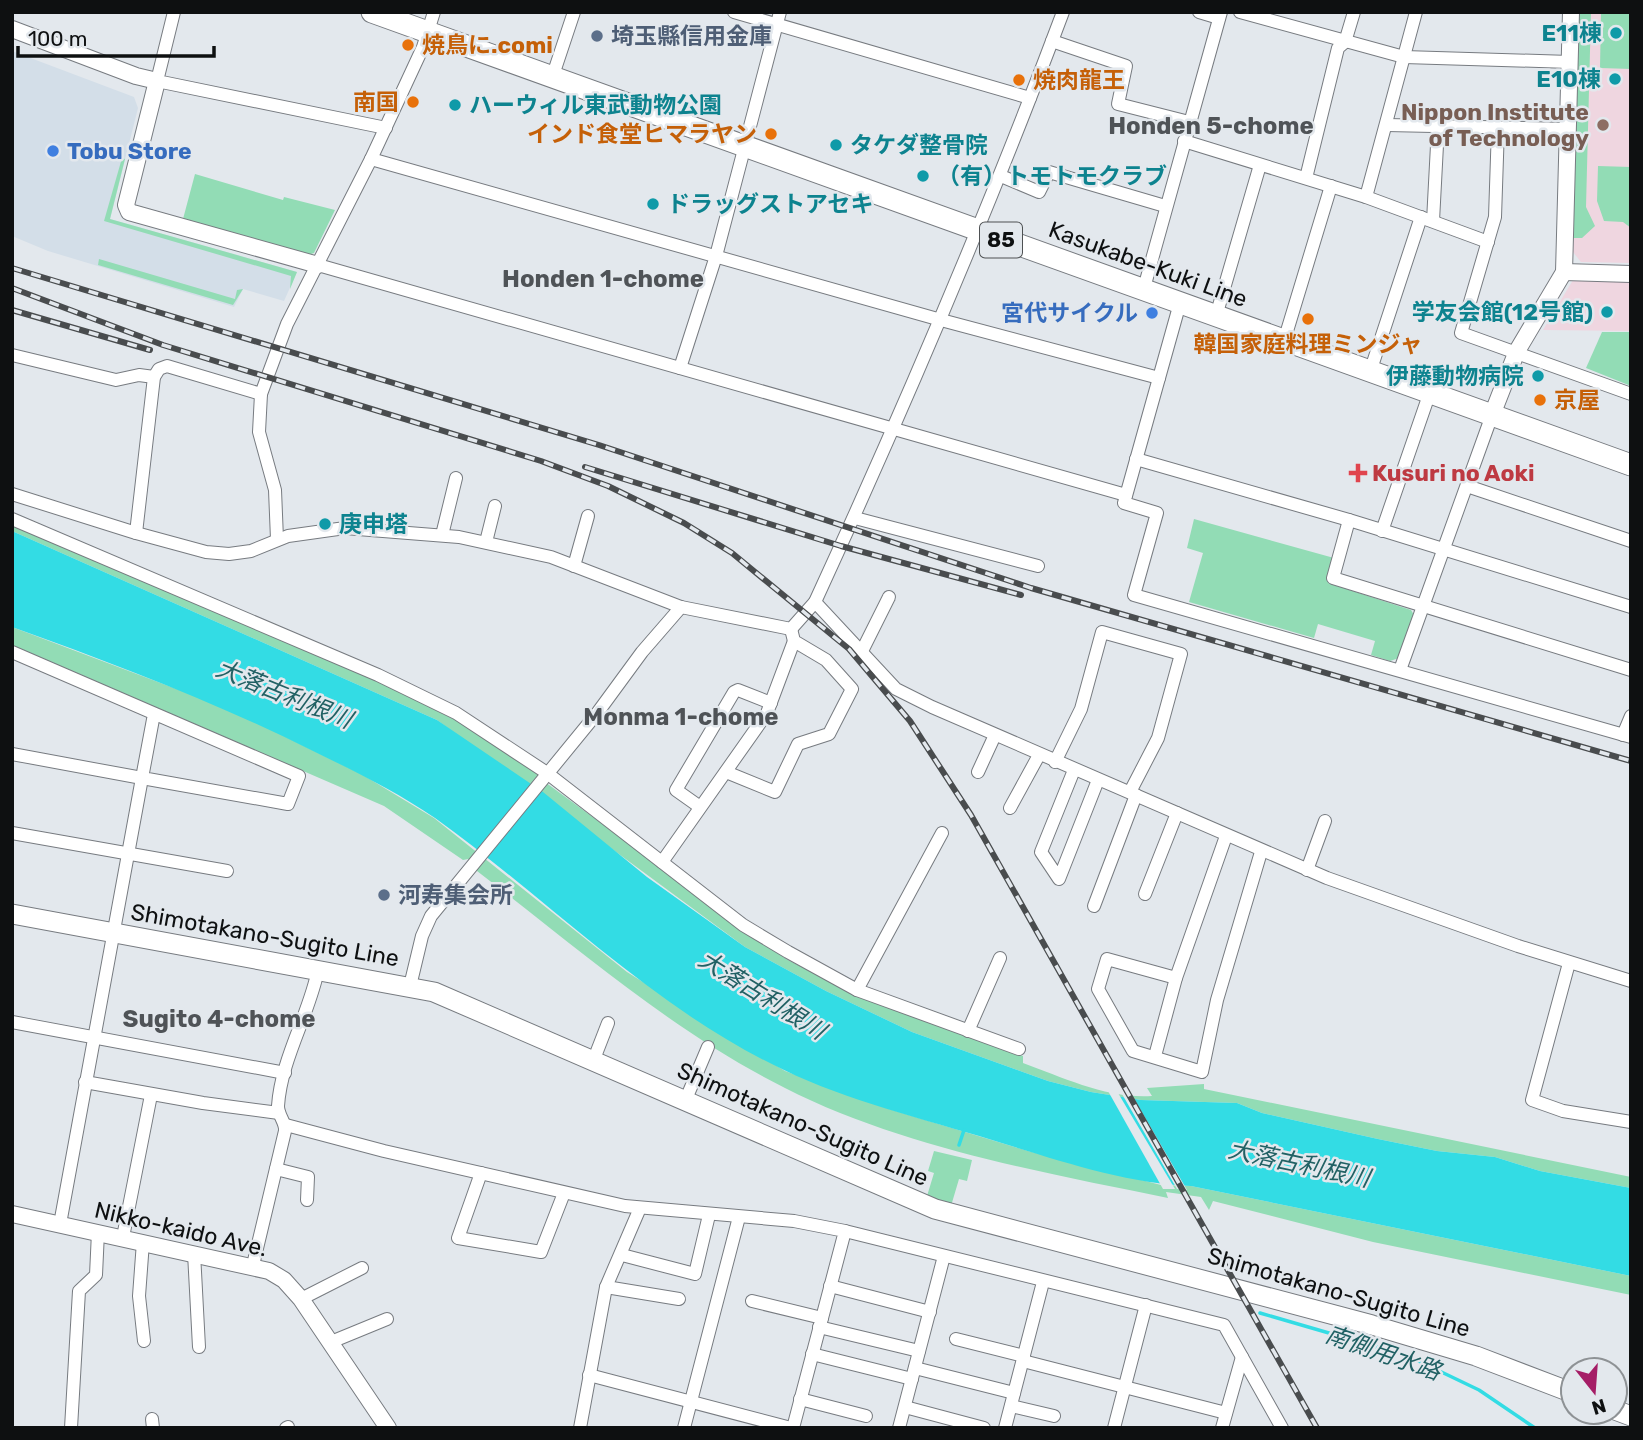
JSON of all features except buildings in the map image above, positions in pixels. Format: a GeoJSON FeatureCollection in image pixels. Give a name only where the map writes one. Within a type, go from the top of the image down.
{"type":"FeatureCollection","features":[{"type":"Feature","properties":{"kind":"main road","name":"Kasukabe-Kuki Line"},"geometry":{"type":"LineString","coordinates":[[372,12],[432,22],[552,78],[978,232],[1144,288],[1631,465]]}},
{"type":"Feature","properties":{"kind":"main road","name":"Shimotakano-Sugito Line"},"geometry":{"type":"LineString","coordinates":[[12,914],[434,992],[686,1098],[936,1209],[1372,1325],[1476,1356],[1559,1388]]}},
{"type":"Feature","properties":{"kind":"street"},"geometry":{"type":"LineString","coordinates":[[174,12],[126,205],[129,212],[1126,495]]}},
{"type":"Feature","properties":{"kind":"street"},"geometry":{"type":"LineString","coordinates":[[552,78],[574,12]]}},
{"type":"Feature","properties":{"kind":"street"},"geometry":{"type":"LineString","coordinates":[[734,12],[1030,98]]}},
{"type":"Feature","properties":{"kind":"street"},"geometry":{"type":"LineString","coordinates":[[680,368],[716,256],[780,12]]}},
{"type":"Feature","properties":{"kind":"street"},"geometry":{"type":"LineString","coordinates":[[662,862],[771,703],[793,635],[815,602],[855,518],[941,320],[1063,12]]}},
{"type":"Feature","properties":{"kind":"street"},"geometry":{"type":"LineString","coordinates":[[1144,288],[1220,15],[1199,12]]}},
{"type":"Feature","properties":{"kind":"street"},"geometry":{"type":"LineString","coordinates":[[1240,12],[1404,57],[1570,62]]}},
{"type":"Feature","properties":{"kind":"street"},"geometry":{"type":"LineString","coordinates":[[1306,178],[1338,48],[1345,42],[1354,12]]}},
{"type":"Feature","properties":{"kind":"street"},"geometry":{"type":"LineString","coordinates":[[1366,197],[1416,12]]}},
{"type":"Feature","properties":{"kind":"street"},"geometry":{"type":"LineString","coordinates":[[1400,670],[1517,351],[1564,272],[1571,12]]}},
{"type":"Feature","properties":{"kind":"street"},"geometry":{"type":"LineString","coordinates":[[276,539],[275,490],[259,432],[261,394],[287,324],[386,128],[432,22]]}},
{"type":"Feature","properties":{"kind":"street"},"geometry":{"type":"LineString","coordinates":[[12,29],[136,76],[386,128]]}},
{"type":"Feature","properties":{"kind":"street"},"geometry":{"type":"LineString","coordinates":[[1052,41],[1126,66],[1118,104],[1189,122]]}},
{"type":"Feature","properties":{"kind":"street"},"geometry":{"type":"LineString","coordinates":[[1387,125],[1568,129]]}},
{"type":"Feature","properties":{"kind":"street"},"geometry":{"type":"LineString","coordinates":[[1370,372],[1427,219],[1438,126]]}},
{"type":"Feature","properties":{"kind":"street"},"geometry":{"type":"LineString","coordinates":[[1498,127],[1495,218],[1461,333],[1631,394]]}},
{"type":"Feature","properties":{"kind":"street"},"geometry":{"type":"LineString","coordinates":[[1184,141],[1366,197],[1488,242]]}},
{"type":"Feature","properties":{"kind":"street"},"geometry":{"type":"LineString","coordinates":[[371,159],[941,320],[1159,378]]}},
{"type":"Feature","properties":{"kind":"street"},"geometry":{"type":"LineString","coordinates":[[1216,316],[1260,166]]}},
{"type":"Feature","properties":{"kind":"street"},"geometry":{"type":"LineString","coordinates":[[1000,176],[1039,192],[1049,172],[1165,206]]}},
{"type":"Feature","properties":{"kind":"street"},"geometry":{"type":"LineString","coordinates":[[1284,341],[1331,186]]}},
{"type":"Feature","properties":{"kind":"street"},"geometry":{"type":"LineString","coordinates":[[1564,272],[1631,274]]}},
{"type":"Feature","properties":{"kind":"street"},"geometry":{"type":"LineString","coordinates":[[1180,303],[1124,503],[1157,513],[1134,595],[1627,736],[1631,716]]}},
{"type":"Feature","properties":{"kind":"street"},"geometry":{"type":"LineString","coordinates":[[12,355],[116,380],[139,375],[154,377]]}},
{"type":"Feature","properties":{"kind":"street"},"geometry":{"type":"LineString","coordinates":[[136,533],[154,377],[159,369],[167,366],[261,394]]}},
{"type":"Feature","properties":{"kind":"street"},"geometry":{"type":"LineString","coordinates":[[1382,531],[1430,392]]}},
{"type":"Feature","properties":{"kind":"street"},"geometry":{"type":"LineString","coordinates":[[1136,459],[1349,520],[1631,607]]}},
{"type":"Feature","properties":{"kind":"street"},"geometry":{"type":"LineString","coordinates":[[442,535],[456,478]]}},
{"type":"Feature","properties":{"kind":"street"},"geometry":{"type":"LineString","coordinates":[[1467,486],[1631,541]]}},
{"type":"Feature","properties":{"kind":"street"},"geometry":{"type":"LineString","coordinates":[[12,494],[206,552],[229,554],[251,551],[276,539],[360,527],[486,542],[574,566],[681,607],[793,635],[826,660],[852,689],[829,734],[798,744],[775,792],[726,772]]}},
{"type":"Feature","properties":{"kind":"street"},"geometry":{"type":"LineString","coordinates":[[486,542],[495,506]]}},
{"type":"Feature","properties":{"kind":"street"},"geometry":{"type":"LineString","coordinates":[[574,566],[588,516]]}},
{"type":"Feature","properties":{"kind":"street"},"geometry":{"type":"LineString","coordinates":[[855,518],[1038,566]]}},
{"type":"Feature","properties":{"kind":"street"},"geometry":{"type":"LineString","coordinates":[[12,519],[414,692],[482,728],[743,925],[857,990],[1018,1049]]}},
{"type":"Feature","properties":{"kind":"street"},"geometry":{"type":"LineString","coordinates":[[1349,520],[1333,578],[1631,670]]}},
{"type":"Feature","properties":{"kind":"street"},"geometry":{"type":"LineString","coordinates":[[862,651],[888,597]]}},
{"type":"Feature","properties":{"kind":"street"},"geometry":{"type":"LineString","coordinates":[[815,602],[896,689],[995,735],[1307,870],[1569,963],[1631,981]]}},
{"type":"Feature","properties":{"kind":"street"},"geometry":{"type":"LineString","coordinates":[[410,986],[425,927],[471,864],[681,607]]}},
{"type":"Feature","properties":{"kind":"street"},"geometry":{"type":"LineString","coordinates":[[1055,762],[1081,709],[1102,632],[1181,654],[1158,738],[1133,794],[1094,906]]}},
{"type":"Feature","properties":{"kind":"street"},"geometry":{"type":"LineString","coordinates":[[12,652],[299,776],[288,804],[12,754]]}},
{"type":"Feature","properties":{"kind":"street"},"geometry":{"type":"LineString","coordinates":[[700,807],[676,790],[734,692],[738,690],[771,703]]}},
{"type":"Feature","properties":{"kind":"street"},"geometry":{"type":"LineString","coordinates":[[60,1224],[154,714]]}},
{"type":"Feature","properties":{"kind":"street"},"geometry":{"type":"LineString","coordinates":[[978,772],[995,735]]}},
{"type":"Feature","properties":{"kind":"street"},"geometry":{"type":"LineString","coordinates":[[1010,808],[1039,755]]}},
{"type":"Feature","properties":{"kind":"street"},"geometry":{"type":"LineString","coordinates":[[1074,770],[1041,852],[1059,879],[1098,780]]}},
{"type":"Feature","properties":{"kind":"street"},"geometry":{"type":"LineString","coordinates":[[1145,894],[1177,814]]}},
{"type":"Feature","properties":{"kind":"street"},"geometry":{"type":"LineString","coordinates":[[1307,870],[1325,821]]}},
{"type":"Feature","properties":{"kind":"street"},"geometry":{"type":"LineString","coordinates":[[12,832],[227,871]]}},
{"type":"Feature","properties":{"kind":"street"},"geometry":{"type":"LineString","coordinates":[[857,990],[942,833]]}},
{"type":"Feature","properties":{"kind":"street"},"geometry":{"type":"LineString","coordinates":[[1155,1056],[1176,978],[1226,836]]}},
{"type":"Feature","properties":{"kind":"street"},"geometry":{"type":"LineString","coordinates":[[1176,978],[1107,959],[1098,989],[1133,1051],[1202,1072],[1217,1000],[1261,852]]}},
{"type":"Feature","properties":{"kind":"street"},"geometry":{"type":"LineString","coordinates":[[968,1031],[1000,958]]}},
{"type":"Feature","properties":{"kind":"street"},"geometry":{"type":"LineString","coordinates":[[1569,963],[1532,1100],[1563,1111],[1631,1122]]}},
{"type":"Feature","properties":{"kind":"street"},"geometry":{"type":"LineString","coordinates":[[253,1265],[276,1169],[285,1073],[318,970]]}},
{"type":"Feature","properties":{"kind":"street"},"geometry":{"type":"LineString","coordinates":[[12,1022],[285,1073]]}},
{"type":"Feature","properties":{"kind":"street"},"geometry":{"type":"LineString","coordinates":[[594,1059],[608,1023]]}},
{"type":"Feature","properties":{"kind":"street"},"geometry":{"type":"LineString","coordinates":[[686,1098],[708,1047]]}},
{"type":"Feature","properties":{"kind":"street"},"geometry":{"type":"LineString","coordinates":[[85,1082],[282,1119],[481,1173],[640,1208],[794,1222],[845,1231],[1224,1325],[1279,1426]]}},
{"type":"Feature","properties":{"kind":"street"},"geometry":{"type":"LineString","coordinates":[[123,1237],[151,1095]]}},
{"type":"Feature","properties":{"kind":"street"},"geometry":{"type":"LineString","coordinates":[[276,1169],[308,1177],[307,1200]]}},
{"type":"Feature","properties":{"kind":"street"},"geometry":{"type":"LineString","coordinates":[[481,1173],[458,1238],[541,1252],[564,1193]]}},
{"type":"Feature","properties":{"kind":"street"},"geometry":{"type":"LineString","coordinates":[[580,1428],[607,1287],[640,1208]]}},
{"type":"Feature","properties":{"kind":"street","name":"Nikko-kaido Ave."},"geometry":{"type":"LineString","coordinates":[[12,1214],[253,1265],[284,1280],[301,1299],[388,1428]]}},
{"type":"Feature","properties":{"kind":"street"},"geometry":{"type":"LineString","coordinates":[[622,1255],[695,1274],[709,1215]]}},
{"type":"Feature","properties":{"kind":"street"},"geometry":{"type":"LineString","coordinates":[[684,1428],[739,1217]]}},
{"type":"Feature","properties":{"kind":"street"},"geometry":{"type":"LineString","coordinates":[[589,1375],[792,1428],[845,1231]]}},
{"type":"Feature","properties":{"kind":"street"},"geometry":{"type":"LineString","coordinates":[[71,1428],[79,1291],[96,1275],[98,1232]]}},
{"type":"Feature","properties":{"kind":"street"},"geometry":{"type":"LineString","coordinates":[[143,1241],[139,1296],[144,1341]]}},
{"type":"Feature","properties":{"kind":"street"},"geometry":{"type":"LineString","coordinates":[[194,1252],[199,1347]]}},
{"type":"Feature","properties":{"kind":"street"},"geometry":{"type":"LineString","coordinates":[[899,1428],[944,1256]]}},
{"type":"Feature","properties":{"kind":"street"},"geometry":{"type":"LineString","coordinates":[[301,1299],[362,1268]]}},
{"type":"Feature","properties":{"kind":"street"},"geometry":{"type":"LineString","coordinates":[[1005,1428],[1043,1282]]}},
{"type":"Feature","properties":{"kind":"street"},"geometry":{"type":"LineString","coordinates":[[830,1286],[930,1312]]}},
{"type":"Feature","properties":{"kind":"street"},"geometry":{"type":"LineString","coordinates":[[607,1287],[679,1299]]}},
{"type":"Feature","properties":{"kind":"street"},"geometry":{"type":"LineString","coordinates":[[752,1301],[919,1351]]}},
{"type":"Feature","properties":{"kind":"street"},"geometry":{"type":"LineString","coordinates":[[1114,1428],[1146,1305]]}},
{"type":"Feature","properties":{"kind":"street"},"geometry":{"type":"LineString","coordinates":[[331,1342],[387,1320]]}},
{"type":"Feature","properties":{"kind":"street"},"geometry":{"type":"LineString","coordinates":[[956,1339],[1226,1413]]}},
{"type":"Feature","properties":{"kind":"street"},"geometry":{"type":"LineString","coordinates":[[812,1354],[913,1374],[1013,1399],[1054,1416]]}},
{"type":"Feature","properties":{"kind":"street"},"geometry":{"type":"LineString","coordinates":[[1222,1428],[1241,1357]]}},
{"type":"Feature","properties":{"kind":"street"},"geometry":{"type":"LineString","coordinates":[[800,1399],[866,1416]]}},
{"type":"Feature","properties":{"kind":"street"},"geometry":{"type":"LineString","coordinates":[[905,1407],[984,1428]]}},
{"type":"Feature","properties":{"kind":"shaded area","name":"Nippon Institute of Technology"},"geometry":{"type":"Polygon","coordinates":[[[1579,12],[1631,12],[1631,263],[1581,262],[1573,252],[1579,12]]]}},
{"type":"Feature","properties":{"kind":"shaded area"},"geometry":{"type":"Polygon","coordinates":[[[12,51],[134,97],[138,108],[110,219],[297,272],[284,301],[243,289],[234,307],[48,251],[12,236],[12,51]]]}},
{"type":"Feature","properties":{"kind":"shaded area"},"geometry":{"type":"Polygon","coordinates":[[[1573,280],[1631,281],[1631,331],[1543,330],[1573,280]]]}},
{"type":"Feature","properties":{"kind":"green space"},"geometry":{"type":"Polygon","coordinates":[[[1579,12],[1591,12],[1586,207],[1595,226],[1582,238],[1573,238],[1579,12]]]}},
{"type":"Feature","properties":{"kind":"green space","name":"E11棟"},"geometry":{"type":"Polygon","coordinates":[[[1601,12],[1631,12],[1631,69],[1600,68],[1601,12]]]}},
{"type":"Feature","properties":{"kind":"green space"},"geometry":{"type":"Polygon","coordinates":[[[122,158],[125,159],[110,219],[297,272],[290,289],[291,276],[104,221],[122,158]]]}},
{"type":"Feature","properties":{"kind":"green space"},"geometry":{"type":"Polygon","coordinates":[[[1598,166],[1631,167],[1631,228],[1623,222],[1604,221],[1597,201],[1598,166]]]}},
{"type":"Feature","properties":{"kind":"green space"},"geometry":{"type":"Polygon","coordinates":[[[195,174],[283,200],[284,197],[335,210],[314,253],[308,255],[183,219],[195,174]]]}},
{"type":"Feature","properties":{"kind":"green space"},"geometry":{"type":"Polygon","coordinates":[[[99,259],[235,299],[237,290],[243,289],[233,305],[98,265],[99,259]]]}},
{"type":"Feature","properties":{"kind":"green space"},"geometry":{"type":"Polygon","coordinates":[[[1602,332],[1631,332],[1631,386],[1586,368],[1602,332]]]}},
{"type":"Feature","properties":{"kind":"green space"},"geometry":{"type":"Polygon","coordinates":[[[1194,519],[1334,558],[1328,583],[1411,610],[1414,615],[1399,658],[1390,661],[1371,655],[1375,641],[1318,624],[1314,638],[1189,602],[1203,553],[1187,548],[1194,519]]]}},
{"type":"Feature","properties":{"kind":"green space"},"geometry":{"type":"Polygon","coordinates":[[[12,525],[375,680],[488,736],[537,772],[545,782],[786,959],[853,993],[1023,1056],[1023,1063],[1103,1091],[1136,1096],[1152,1096],[1147,1088],[1204,1084],[1204,1089],[1631,1177],[1631,1188],[1540,1171],[1495,1157],[1437,1151],[1378,1139],[1262,1113],[1237,1103],[1141,1100],[1091,1092],[1048,1081],[912,1032],[826,991],[745,947],[437,720],[12,531],[12,525]]]}},
{"type":"Feature","properties":{"kind":"green space"},"geometry":{"type":"Polygon","coordinates":[[[12,627],[227,708],[363,775],[434,818],[627,972],[785,1071],[889,1109],[1028,1151],[1161,1185],[1191,1186],[1631,1276],[1631,1295],[1373,1242],[1213,1201],[1209,1210],[1201,1197],[1166,1192],[1168,1198],[1022,1167],[924,1142],[830,1109],[744,1066],[664,1015],[477,871],[468,859],[463,860],[384,806],[12,645],[12,627]]]}},
{"type":"Feature","properties":{"kind":"green space"},"geometry":{"type":"Polygon","coordinates":[[[934,1151],[972,1160],[967,1181],[959,1179],[951,1206],[927,1196],[934,1173],[928,1171],[934,1151]]]}},
{"type":"Feature","properties":{"kind":"water","name":"大落古利根川"},"geometry":{"type":"Polygon","coordinates":[[[12,531],[437,720],[543,792],[647,877],[745,947],[826,991],[912,1032],[1048,1081],[1091,1092],[1141,1100],[1237,1103],[1262,1113],[1378,1139],[1437,1151],[1495,1157],[1540,1171],[1631,1188],[1631,1276],[1191,1186],[1116,1176],[860,1100],[784,1070],[736,1045],[646,985],[478,850],[421,808],[344,766],[202,700],[12,627],[12,531]]]}},
{"type":"Feature","properties":{"kind":"pier"},"geometry":{"type":"Polygon","coordinates":[[[1108,1091],[1118,1093],[1175,1189],[1163,1189],[1108,1091]]]}},
{"type":"Feature","properties":{"kind":"pier"},"geometry":{"type":"Polygon","coordinates":[[[1122,1094],[1132,1095],[1187,1190],[1177,1189],[1122,1094]]]}},
{"type":"Feature","properties":{"kind":"waterway"},"geometry":{"type":"LineString","coordinates":[[959,1145],[964,1130]]}},
{"type":"Feature","properties":{"kind":"waterway","name":"南側用水路"},"geometry":{"type":"LineString","coordinates":[[1260,1313],[1408,1356],[1479,1390],[1535,1428]]}},
{"type":"Feature","properties":{"kind":"railway"},"geometry":{"type":"LineString","coordinates":[[12,268],[599,445],[1031,588],[1631,761]]}},
{"type":"Feature","properties":{"kind":"railway"},"geometry":{"type":"LineString","coordinates":[[12,288],[163,345],[541,461],[608,486],[684,523],[732,553],[849,649],[910,721],[971,815],[1317,1428]]}},
{"type":"Feature","properties":{"kind":"railway"},"geometry":{"type":"LineString","coordinates":[[12,310],[150,350]]}},
{"type":"Feature","properties":{"kind":"railway"},"geometry":{"type":"LineString","coordinates":[[585,467],[841,546],[1021,595]]}},
{"type":"Feature","properties":{"kind":"place","name":"E11棟"},"geometry":{"type":"Point","coordinates":[1616,33]}},
{"type":"Feature","properties":{"kind":"place","name":"埼玉縣信用金庫"},"geometry":{"type":"Point","coordinates":[597,36]}},
{"type":"Feature","properties":{"kind":"place","name":"焼鳥に.comi"},"geometry":{"type":"Point","coordinates":[408,45]}},
{"type":"Feature","properties":{"kind":"place","name":"E10棟"},"geometry":{"type":"Point","coordinates":[1615,79]}},
{"type":"Feature","properties":{"kind":"place","name":"焼肉龍王"},"geometry":{"type":"Point","coordinates":[1019,80]}},
{"type":"Feature","properties":{"kind":"place","name":"南国"},"geometry":{"type":"Point","coordinates":[413,102]}},
{"type":"Feature","properties":{"kind":"place","name":"ハーウィル東武動物公園"},"geometry":{"type":"Point","coordinates":[455,105]}},
{"type":"Feature","properties":{"kind":"place","name":"Nippon Institute of Technology"},"geometry":{"type":"Point","coordinates":[1603,125]}},
{"type":"Feature","properties":{"kind":"place","name":"インド食堂ヒマラヤン"},"geometry":{"type":"Point","coordinates":[771,134]}},
{"type":"Feature","properties":{"kind":"place","name":"タケダ整骨院"},"geometry":{"type":"Point","coordinates":[836,145]}},
{"type":"Feature","properties":{"kind":"place","name":"Tobu Store"},"geometry":{"type":"Point","coordinates":[53,151]}},
{"type":"Feature","properties":{"kind":"place","name":"（有）トモトモクラブ"},"geometry":{"type":"Point","coordinates":[923,176]}},
{"type":"Feature","properties":{"kind":"place","name":"ドラッグストアセキ"},"geometry":{"type":"Point","coordinates":[653,204]}},
{"type":"Feature","properties":{"kind":"place","name":"学友会館(12号館)"},"geometry":{"type":"Point","coordinates":[1607,312]}},
{"type":"Feature","properties":{"kind":"place","name":"宮代サイクル"},"geometry":{"type":"Point","coordinates":[1152,313]}},
{"type":"Feature","properties":{"kind":"place","name":"韓国家庭料理ミンジャ"},"geometry":{"type":"Point","coordinates":[1308,319]}},
{"type":"Feature","properties":{"kind":"place","name":"伊藤動物病院"},"geometry":{"type":"Point","coordinates":[1538,376]}},
{"type":"Feature","properties":{"kind":"place","name":"京屋"},"geometry":{"type":"Point","coordinates":[1540,400]}},
{"type":"Feature","properties":{"kind":"place","name":"Kusuri no Aoki"},"geometry":{"type":"Point","coordinates":[1358,473]}},
{"type":"Feature","properties":{"kind":"place","name":"庚申塔"},"geometry":{"type":"Point","coordinates":[325,524]}},
{"type":"Feature","properties":{"kind":"place","name":"河寿集会所"},"geometry":{"type":"Point","coordinates":[384,895]}},
{"type":"Feature","properties":{"kind":"district","name":"Honden 5-chome"},"geometry":{"type":"Point","coordinates":[1211,126]}},
{"type":"Feature","properties":{"kind":"district","name":"Honden 1-chome"},"geometry":{"type":"Point","coordinates":[603,279]}},
{"type":"Feature","properties":{"kind":"district","name":"Monma 1-chome"},"geometry":{"type":"Point","coordinates":[681,717]}},
{"type":"Feature","properties":{"kind":"district","name":"Sugito 4-chome"},"geometry":{"type":"Point","coordinates":[219,1019]}}]}
